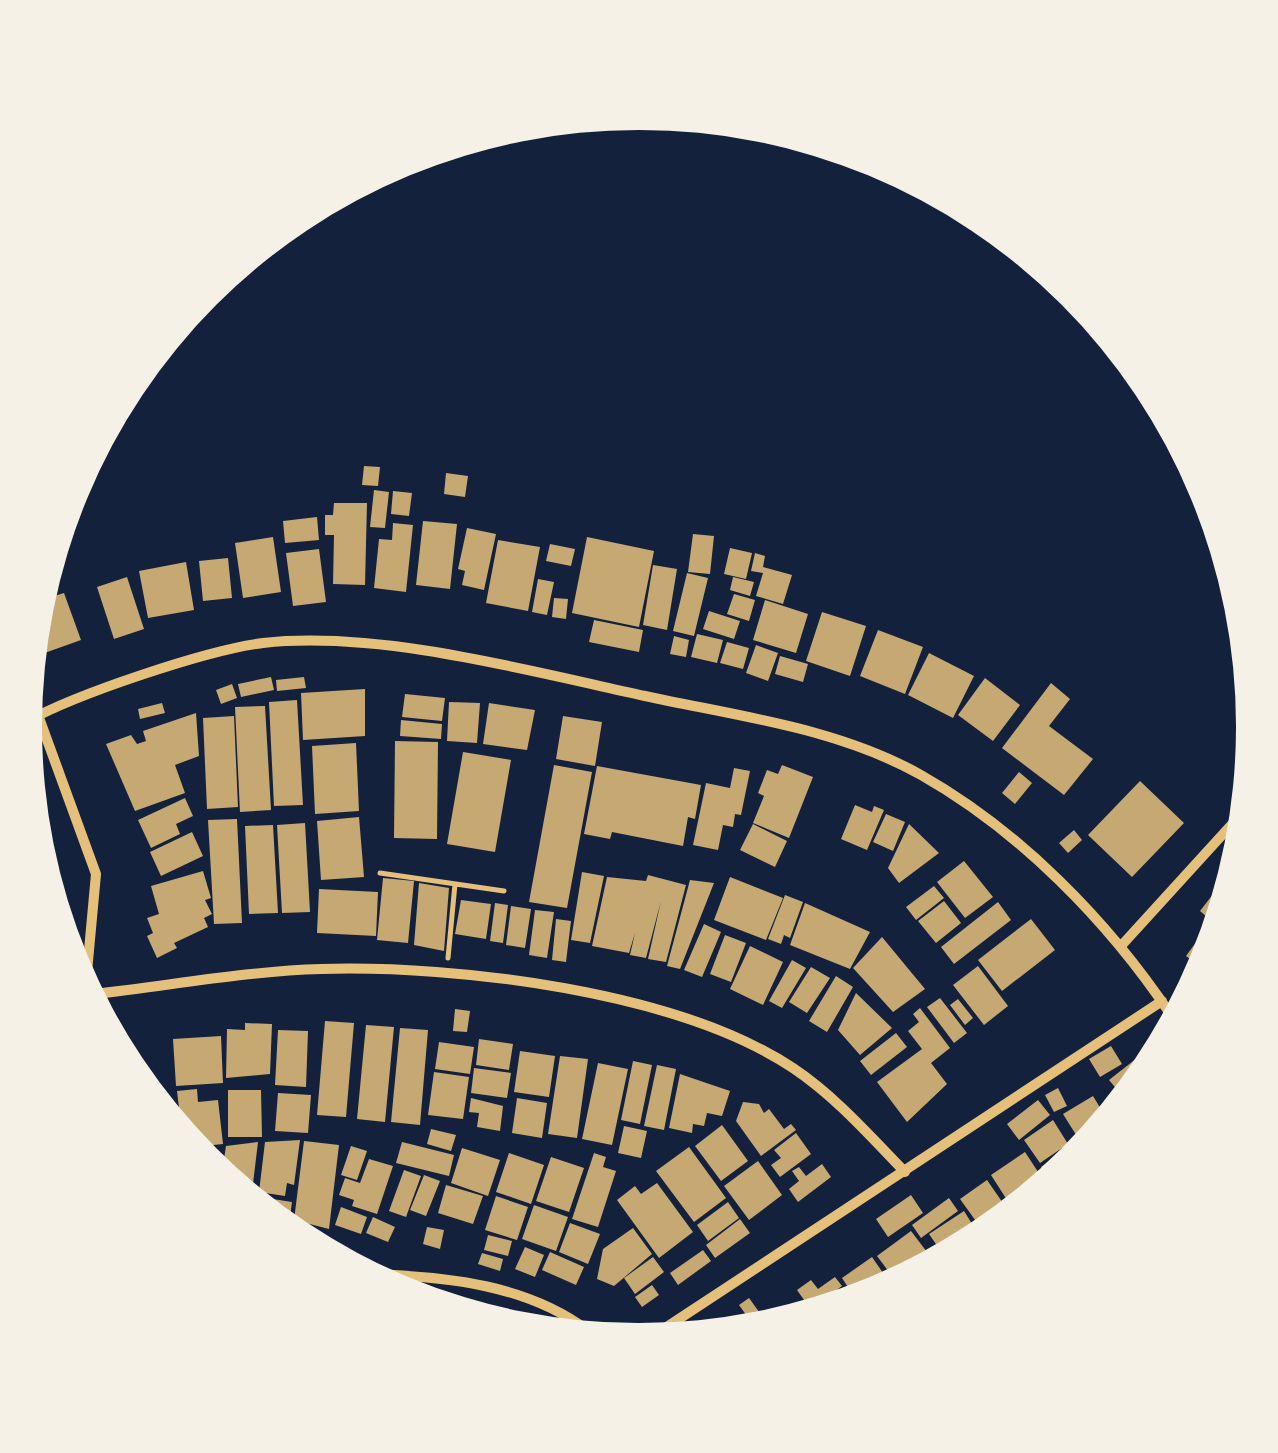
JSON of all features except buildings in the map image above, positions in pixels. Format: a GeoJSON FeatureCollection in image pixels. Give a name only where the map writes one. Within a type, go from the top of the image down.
{"type":"FeatureCollection","features":[{"type":"Feature","properties":{"kind":"street"},"geometry":{"type":"LineString","coordinates":[[43,713],[158,672],[262,643],[373,644],[553,676],[854,743],[921,775],[982,815],[1045,868],[1120,946],[1166,1006]]}},
{"type":"Feature","properties":{"kind":"street"},"geometry":{"type":"LineString","coordinates":[[42,726],[96,874],[88,956]]}},
{"type":"Feature","properties":{"kind":"street"},"geometry":{"type":"LineString","coordinates":[[1120,946],[1226,831]]}},
{"type":"Feature","properties":{"kind":"street"},"geometry":{"type":"LineString","coordinates":[[105,993],[318,969],[447,971],[614,1000],[714,1029],[792,1068],[847,1113],[904,1172]]}},
{"type":"Feature","properties":{"kind":"street"},"geometry":{"type":"LineString","coordinates":[[674,1322],[1162,1001]]}},
{"type":"Feature","properties":{"kind":"street"},"geometry":{"type":"LineString","coordinates":[[405,1275],[436,1276],[502,1290],[572,1319]]}},
{"type":"Feature","properties":{"kind":"path"},"geometry":{"type":"LineString","coordinates":[[380,873],[504,891]]}},
{"type":"Feature","properties":{"kind":"path"},"geometry":{"type":"LineString","coordinates":[[447,971],[455,884]]}}]}
